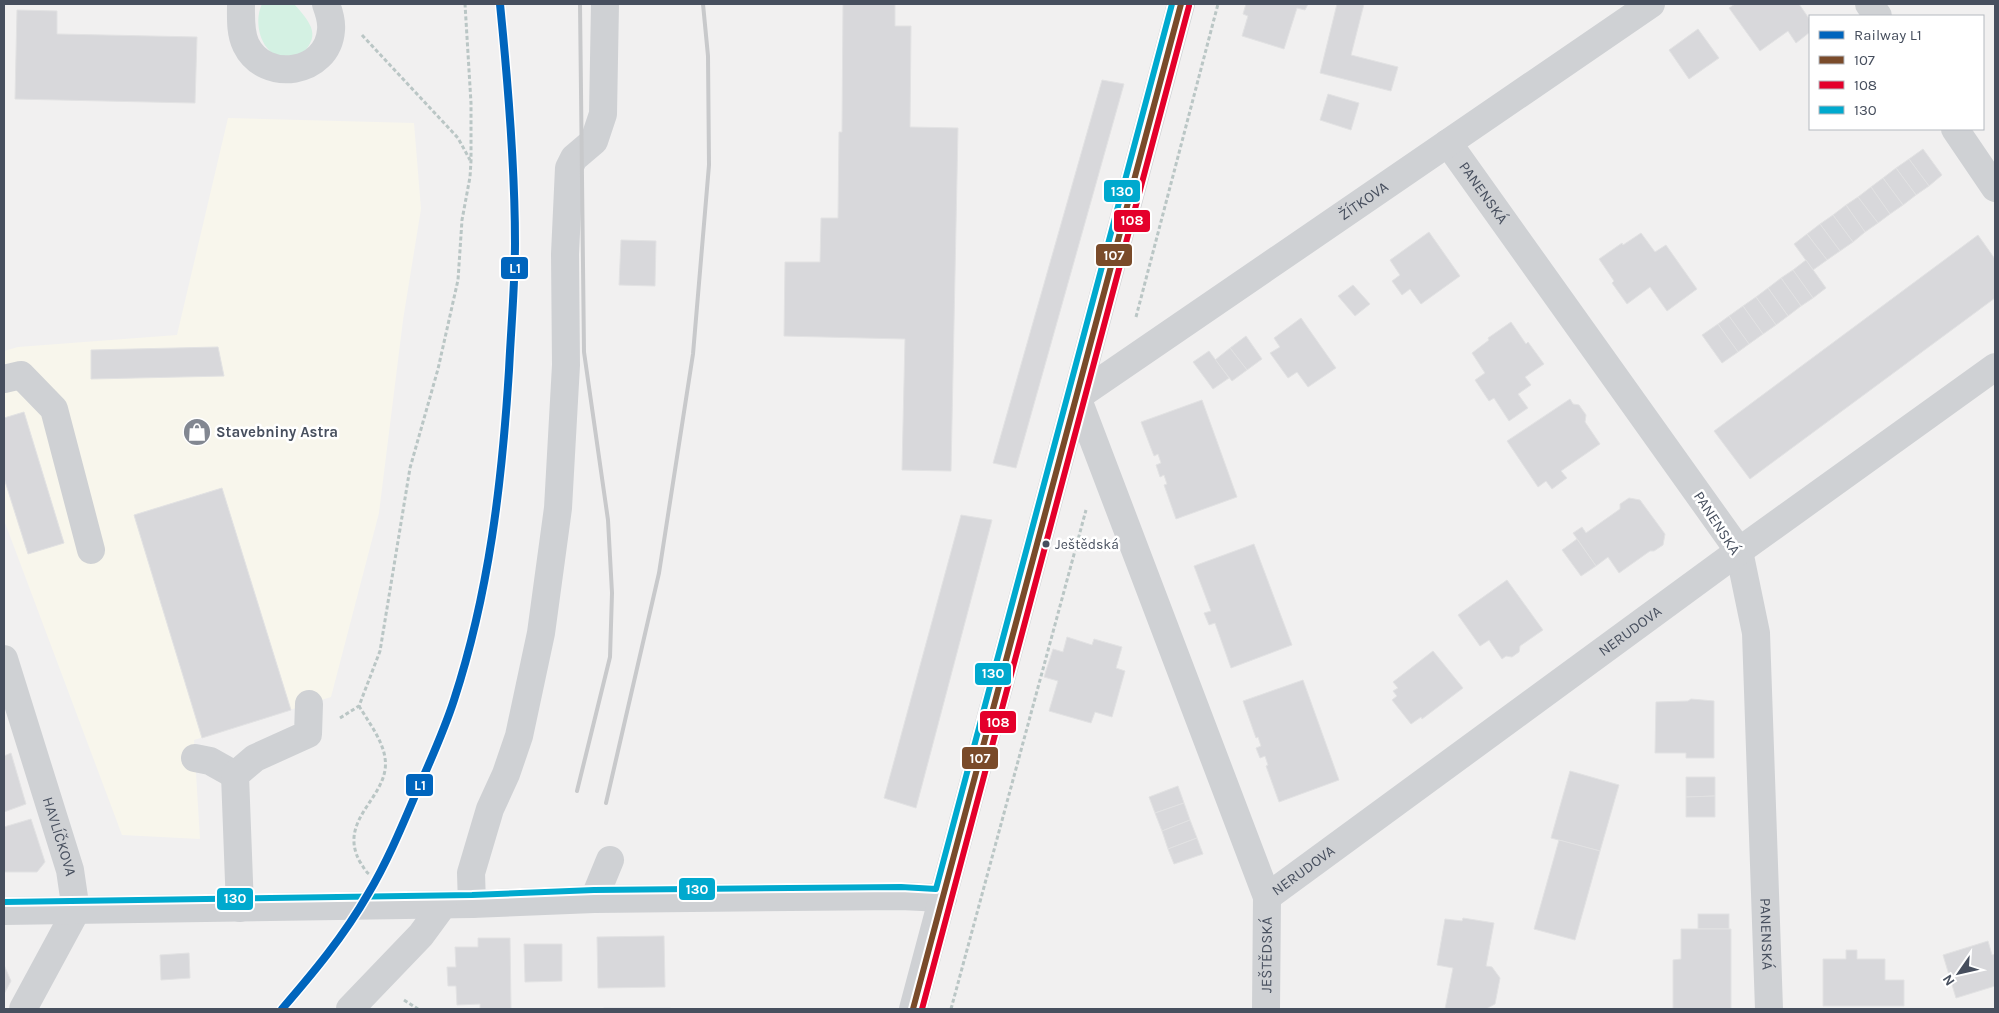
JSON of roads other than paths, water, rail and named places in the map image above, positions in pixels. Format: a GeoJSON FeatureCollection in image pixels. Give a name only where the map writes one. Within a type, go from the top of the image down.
{"type":"FeatureCollection","features":[{"type":"Feature","properties":{"kind":"street"},"geometry":{"type":"LineString","coordinates":[[240,4],[242,32],[246,46],[254,58],[266,66],[280,70],[294,70],[308,65],[319,57],[327,45],[331,31],[331,17],[326,4]]}},
{"type":"Feature","properties":{"kind":"street"},"geometry":{"type":"LineString","coordinates":[[472,904],[471,873],[490,809],[506,774],[519,736],[541,633],[558,508],[566,365],[565,254],[569,168],[574,158],[594,141],[603,114],[605,4]]}},
{"type":"Feature","properties":{"kind":"street"},"geometry":{"type":"LineString","coordinates":[[913,1009],[1181,4]]}},
{"type":"Feature","properties":{"kind":"street","name":"ŽÍTKOVA"},"geometry":{"type":"LineString","coordinates":[[1076,397],[1651,4]]}},
{"type":"Feature","properties":{"kind":"street"},"geometry":{"type":"LineString","coordinates":[[1869,4],[1877,15]]}},
{"type":"Feature","properties":{"kind":"street"},"geometry":{"type":"LineString","coordinates":[[1956,130],[1995,188]]}},
{"type":"Feature","properties":{"kind":"street","name":"PANENSKÁ"},"geometry":{"type":"LineString","coordinates":[[1448,143],[1739,551],[1756,633],[1769,1009]]}},
{"type":"Feature","properties":{"kind":"street","name":"NERUDOVA"},"geometry":{"type":"LineString","coordinates":[[1267,897],[1739,551],[1995,367]]}},
{"type":"Feature","properties":{"kind":"street"},"geometry":{"type":"LineString","coordinates":[[4,378],[22,375],[54,409],[91,550]]}},
{"type":"Feature","properties":{"kind":"street","name":"JEŠTĚDSKÁ"},"geometry":{"type":"LineString","coordinates":[[1076,397],[1267,897],[1266,1009]]}},
{"type":"Feature","properties":{"kind":"street","name":"HAVLÍČKOVA"},"geometry":{"type":"LineString","coordinates":[[4,659],[70,870],[76,910]]}},
{"type":"Feature","properties":{"kind":"street"},"geometry":{"type":"LineString","coordinates":[[235,775],[255,758],[308,734],[309,704]]}},
{"type":"Feature","properties":{"kind":"street"},"geometry":{"type":"LineString","coordinates":[[195,758],[210,761],[235,775]]}},
{"type":"Feature","properties":{"kind":"street"},"geometry":{"type":"LineString","coordinates":[[235,775],[240,908]]}},
{"type":"Feature","properties":{"kind":"street"},"geometry":{"type":"LineString","coordinates":[[594,899],[610,860]]}},
{"type":"Feature","properties":{"kind":"street"},"geometry":{"type":"LineString","coordinates":[[4,912],[443,905],[594,899],[901,896],[943,898]]}},
{"type":"Feature","properties":{"kind":"street"},"geometry":{"type":"LineString","coordinates":[[350,1009],[421,935],[443,905]]}},
{"type":"Feature","properties":{"kind":"street"},"geometry":{"type":"LineString","coordinates":[[23,1009],[76,910]]}},
{"type":"Feature","properties":{"kind":"railway"},"geometry":{"type":"LineString","coordinates":[[577,791],[610,657],[612,593],[608,520],[584,352],[580,4]]}},
{"type":"Feature","properties":{"kind":"railway"},"geometry":{"type":"LineString","coordinates":[[606,803],[659,573],[693,354],[709,165],[708,56],[703,4]]}},
{"type":"Feature","properties":{"kind":"rail line","name":"L1"},"geometry":{"type":"LineString","coordinates":[[282,1009],[317,968],[349,925],[375,883],[387,859],[430,762],[454,700],[466,660],[485,578],[498,495],[506,412],[515,243],[512,153],[500,4]]}},
{"type":"Feature","properties":{"kind":"place","name":"Stavebniny Astra"},"geometry":{"type":"Point","coordinates":[197,432]}},
{"type":"Feature","properties":{"kind":"place","name":"Ještědská"},"geometry":{"type":"Point","coordinates":[1046,544]}}]}
